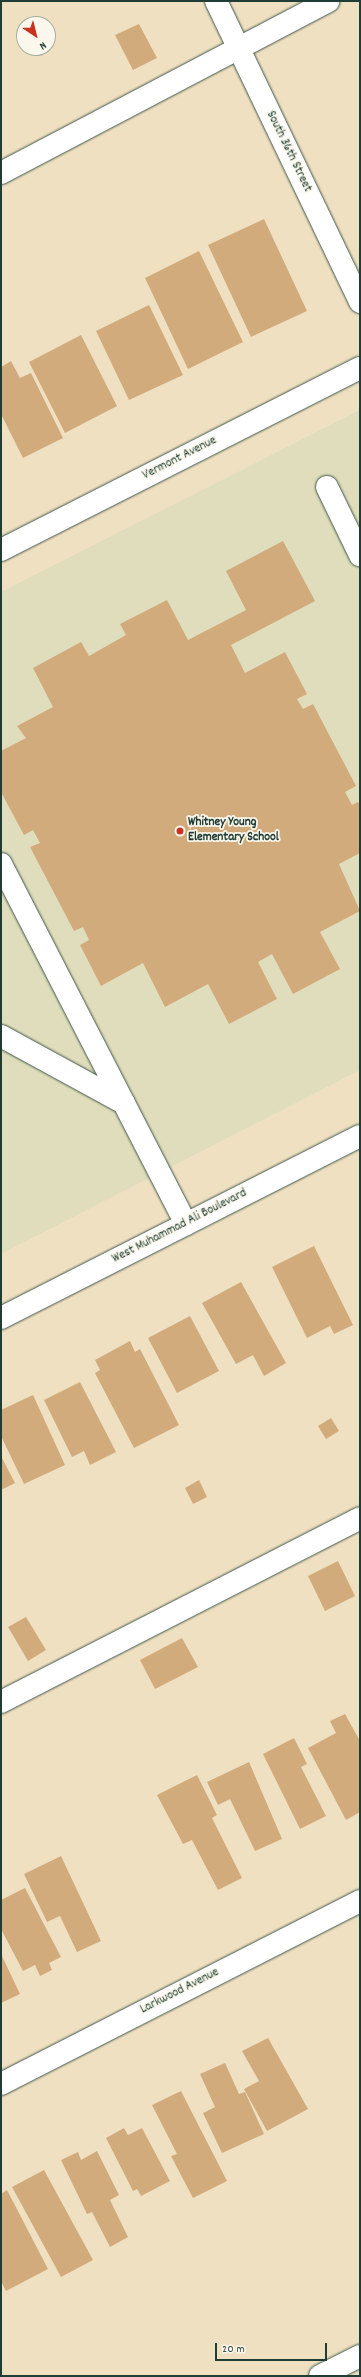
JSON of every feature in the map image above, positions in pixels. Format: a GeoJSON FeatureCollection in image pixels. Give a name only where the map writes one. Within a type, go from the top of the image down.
{"type":"FeatureCollection","features":[{"type":"Feature","properties":{"kind":"street","name":"South 36th Street"},"geometry":{"type":"LineString","coordinates":[[216,1],[360,302]]}},
{"type":"Feature","properties":{"kind":"street"},"geometry":{"type":"LineString","coordinates":[[1,172],[239,50],[329,1]]}},
{"type":"Feature","properties":{"kind":"street","name":"Vermont Avenue"},"geometry":{"type":"LineString","coordinates":[[1,550],[360,368]]}},
{"type":"Feature","properties":{"kind":"street"},"geometry":{"type":"LineString","coordinates":[[327,487],[360,555]]}},
{"type":"Feature","properties":{"kind":"street"},"geometry":{"type":"LineString","coordinates":[[1,864],[186,1224]]}},
{"type":"Feature","properties":{"kind":"street"},"geometry":{"type":"LineString","coordinates":[[1,1036],[124,1103]]}},
{"type":"Feature","properties":{"kind":"street","name":"West Muhammad Ali Boulevard"},"geometry":{"type":"LineString","coordinates":[[1,1318],[360,1136]]}},
{"type":"Feature","properties":{"kind":"street"},"geometry":{"type":"LineString","coordinates":[[1,1702],[360,1518]]}},
{"type":"Feature","properties":{"kind":"street","name":"Larkwood Avenue"},"geometry":{"type":"LineString","coordinates":[[1,2084],[360,1901]]}},
{"type":"Feature","properties":{"kind":"street"},"geometry":{"type":"LineString","coordinates":[[320,2376],[360,2356]]}},
{"type":"Feature","properties":{"kind":"shaded area","name":"Whitney Young Elementary School"},"geometry":{"type":"Polygon","coordinates":[[[360,410],[360,1070],[1,1254],[1,592],[360,410]]]}},
{"type":"Feature","properties":{"kind":"building"},"geometry":{"type":"Polygon","coordinates":[[[139,24],[157,58],[133,70],[115,35],[139,24]]]}},
{"type":"Feature","properties":{"kind":"building"},"geometry":{"type":"Polygon","coordinates":[[[264,219],[307,311],[251,337],[208,245],[264,219]]]}},
{"type":"Feature","properties":{"kind":"building"},"geometry":{"type":"Polygon","coordinates":[[[199,251],[243,342],[188,369],[145,278],[199,251]]]}},
{"type":"Feature","properties":{"kind":"building"},"geometry":{"type":"Polygon","coordinates":[[[149,305],[183,375],[129,400],[96,331],[149,305]]]}},
{"type":"Feature","properties":{"kind":"building"},"geometry":{"type":"Polygon","coordinates":[[[81,335],[117,406],[65,433],[29,362],[81,335]]]}},
{"type":"Feature","properties":{"kind":"building"},"geometry":{"type":"Polygon","coordinates":[[[11,361],[20,378],[31,373],[63,438],[23,458],[1,414],[1,367],[11,361]]]}},
{"type":"Feature","properties":{"kind":"building"},"geometry":{"type":"Polygon","coordinates":[[[283,541],[315,601],[231,645],[245,673],[285,652],[307,694],[297,699],[303,709],[313,704],[356,786],[345,792],[352,805],[358,802],[360,805],[360,853],[339,864],[360,911],[320,932],[340,969],[293,994],[272,954],[258,962],[277,999],[229,1024],[208,984],[165,1007],[143,963],[101,986],[80,945],[89,940],[83,927],[74,931],[30,847],[40,843],[33,830],[24,835],[1,792],[1,751],[26,738],[17,726],[53,707],[33,668],[81,642],[89,656],[126,635],[120,624],[167,600],[188,640],[246,610],[226,571],[283,541]]]}},
{"type":"Feature","properties":{"kind":"building"},"geometry":{"type":"Polygon","coordinates":[[[314,1246],[353,1325],[334,1334],[330,1326],[307,1338],[272,1267],[314,1246]]]}},
{"type":"Feature","properties":{"kind":"building"},"geometry":{"type":"Polygon","coordinates":[[[241,1282],[286,1363],[264,1376],[253,1355],[236,1364],[202,1303],[241,1282]]]}},
{"type":"Feature","properties":{"kind":"building"},"geometry":{"type":"Polygon","coordinates":[[[190,1316],[219,1371],[177,1393],[148,1338],[190,1316]]]}},
{"type":"Feature","properties":{"kind":"building"},"geometry":{"type":"Polygon","coordinates":[[[130,1341],[135,1352],[140,1349],[179,1425],[134,1448],[95,1373],[100,1370],[95,1360],[130,1341]]]}},
{"type":"Feature","properties":{"kind":"building"},"geometry":{"type":"Polygon","coordinates":[[[80,1382],[116,1452],[90,1465],[84,1451],[72,1457],[44,1400],[80,1382]]]}},
{"type":"Feature","properties":{"kind":"building"},"geometry":{"type":"Polygon","coordinates":[[[33,1395],[65,1465],[24,1484],[1,1436],[1,1410],[33,1395]]]}},
{"type":"Feature","properties":{"kind":"building"},"geometry":{"type":"Polygon","coordinates":[[[331,1418],[339,1431],[326,1439],[318,1426],[331,1418]]]}},
{"type":"Feature","properties":{"kind":"building"},"geometry":{"type":"Polygon","coordinates":[[[1,1456],[15,1483],[1,1490],[1,1456]]]}},
{"type":"Feature","properties":{"kind":"building"},"geometry":{"type":"Polygon","coordinates":[[[199,1480],[207,1497],[193,1504],[185,1488],[199,1480]]]}},
{"type":"Feature","properties":{"kind":"building"},"geometry":{"type":"Polygon","coordinates":[[[338,1561],[355,1596],[325,1611],[308,1576],[338,1561]]]}},
{"type":"Feature","properties":{"kind":"building"},"geometry":{"type":"Polygon","coordinates":[[[26,1617],[46,1650],[28,1661],[8,1627],[26,1617]]]}},
{"type":"Feature","properties":{"kind":"building"},"geometry":{"type":"Polygon","coordinates":[[[182,1638],[198,1667],[155,1689],[140,1660],[182,1638]]]}},
{"type":"Feature","properties":{"kind":"building"},"geometry":{"type":"Polygon","coordinates":[[[345,1714],[360,1741],[360,1812],[346,1820],[308,1748],[336,1733],[330,1721],[345,1714]]]}},
{"type":"Feature","properties":{"kind":"building"},"geometry":{"type":"Polygon","coordinates":[[[294,1738],[307,1764],[301,1767],[326,1816],[300,1829],[263,1754],[294,1738]]]}},
{"type":"Feature","properties":{"kind":"building"},"geometry":{"type":"Polygon","coordinates":[[[249,1762],[282,1839],[255,1851],[230,1799],[218,1805],[207,1782],[249,1762]]]}},
{"type":"Feature","properties":{"kind":"building"},"geometry":{"type":"Polygon","coordinates":[[[197,1775],[217,1815],[212,1818],[242,1878],[218,1890],[192,1840],[183,1844],[157,1795],[197,1775]]]}},
{"type":"Feature","properties":{"kind":"building"},"geometry":{"type":"Polygon","coordinates":[[[61,1856],[101,1941],[77,1952],[60,1916],[47,1922],[24,1874],[61,1856]]]}},
{"type":"Feature","properties":{"kind":"building"},"geometry":{"type":"Polygon","coordinates":[[[25,1888],[61,1957],[49,1963],[52,1970],[40,1976],[35,1965],[23,1971],[1,1929],[1,1900],[25,1888]]]}},
{"type":"Feature","properties":{"kind":"building"},"geometry":{"type":"Polygon","coordinates":[[[1,1954],[20,1994],[1,2003],[1,1954]]]}},
{"type":"Feature","properties":{"kind":"building"},"geometry":{"type":"Polygon","coordinates":[[[268,2038],[308,2109],[267,2131],[244,2089],[259,2081],[242,2051],[268,2038]]]}},
{"type":"Feature","properties":{"kind":"building"},"geometry":{"type":"Polygon","coordinates":[[[225,2063],[239,2094],[245,2092],[264,2134],[222,2153],[203,2113],[215,2107],[200,2074],[225,2063]]]}},
{"type":"Feature","properties":{"kind":"building"},"geometry":{"type":"Polygon","coordinates":[[[181,2091],[227,2181],[193,2198],[171,2156],[177,2154],[152,2105],[181,2091]]]}},
{"type":"Feature","properties":{"kind":"building"},"geometry":{"type":"Polygon","coordinates":[[[124,2128],[128,2135],[142,2128],[170,2181],[141,2196],[137,2189],[133,2191],[106,2138],[124,2128]]]}},
{"type":"Feature","properties":{"kind":"building"},"geometry":{"type":"Polygon","coordinates":[[[97,2151],[119,2195],[110,2200],[128,2237],[110,2247],[92,2212],[87,2214],[61,2160],[78,2152],[81,2160],[97,2151]]]}},
{"type":"Feature","properties":{"kind":"building"},"geometry":{"type":"Polygon","coordinates":[[[44,2170],[93,2260],[61,2277],[12,2187],[44,2170]]]}},
{"type":"Feature","properties":{"kind":"building"},"geometry":{"type":"Polygon","coordinates":[[[7,2190],[48,2269],[6,2291],[1,2281],[1,2194],[7,2190]]]}},
{"type":"Feature","properties":{"kind":"place","name":"Whitney Young Elementary School"},"geometry":{"type":"Point","coordinates":[180,831]}}]}
